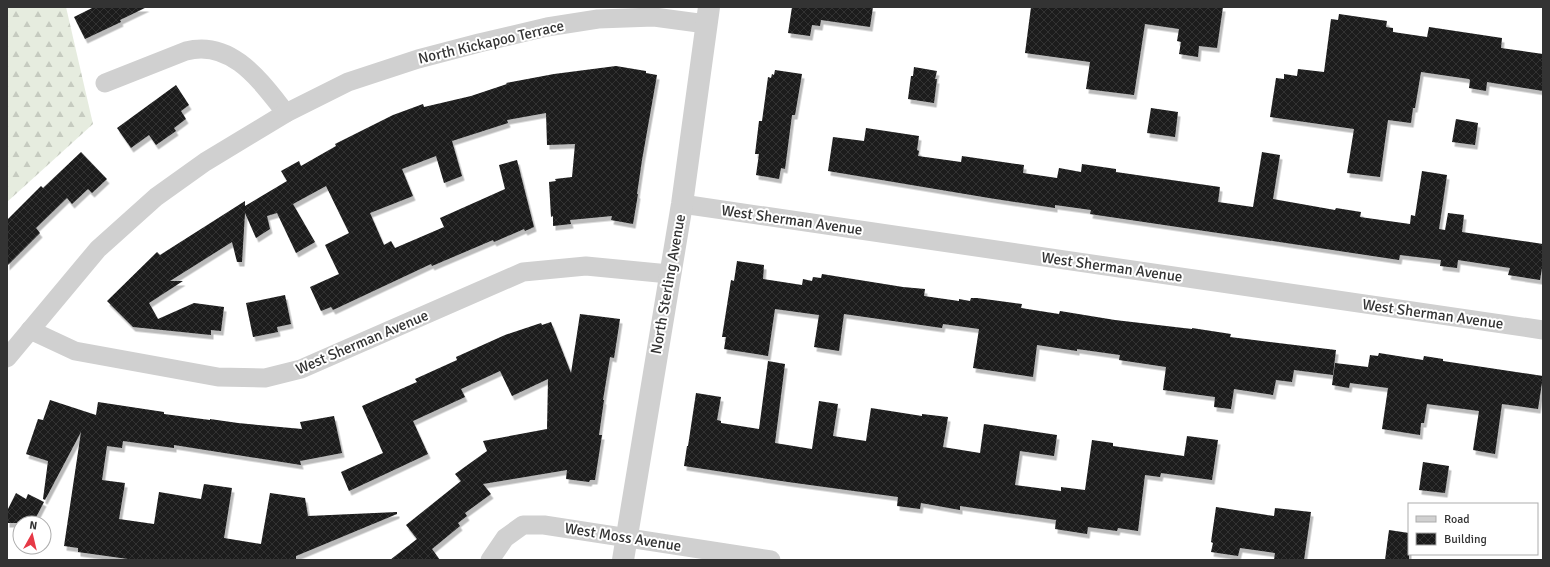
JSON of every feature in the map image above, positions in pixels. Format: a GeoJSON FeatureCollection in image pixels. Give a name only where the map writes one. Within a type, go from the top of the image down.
{"type":"FeatureCollection","features":[{"type":"Feature","properties":{"kind":"street","name":"North Kickapoo Terrace"},"geometry":{"type":"LineString","coordinates":[[7,358],[98,249],[156,197],[205,162],[286,112],[348,82],[362,77],[418,59],[548,27],[598,19],[708,15]]}},
{"type":"Feature","properties":{"kind":"street","name":"North Sterling Avenue"},"geometry":{"type":"LineString","coordinates":[[623,560],[669,274],[682,204],[708,15]]}},
{"type":"Feature","properties":{"kind":"street"},"geometry":{"type":"LineString","coordinates":[[105,83],[186,51],[197,49],[212,50],[228,55],[250,70],[286,112]]}},
{"type":"Feature","properties":{"kind":"street","name":"West Sherman Avenue"},"geometry":{"type":"LineString","coordinates":[[682,204],[1543,330]]}},
{"type":"Feature","properties":{"kind":"street","name":"West Sherman Avenue"},"geometry":{"type":"LineString","coordinates":[[30,330],[75,352],[218,377],[265,378],[301,369],[523,272],[586,266],[669,274]]}},
{"type":"Feature","properties":{"kind":"street","name":"West Moss Avenue"},"geometry":{"type":"LineString","coordinates":[[490,560],[505,538],[523,525],[544,525],[771,560]]}},
{"type":"Feature","properties":{"kind":"green space"},"geometry":{"type":"Polygon","coordinates":[[[7,7],[66,7],[93,124],[7,202],[7,7]]]}},
{"type":"Feature","properties":{"kind":"building"},"geometry":{"type":"Polygon","coordinates":[[[94,7],[147,7],[120,20],[121,22],[85,39],[74,17],[94,7]]]}},
{"type":"Feature","properties":{"kind":"building"},"geometry":{"type":"Polygon","coordinates":[[[792,7],[873,7],[870,27],[821,20],[820,26],[812,25],[810,36],[788,33],[792,7]]]}},
{"type":"Feature","properties":{"kind":"building"},"geometry":{"type":"Polygon","coordinates":[[[1031,7],[1223,7],[1217,48],[1199,46],[1198,57],[1179,54],[1181,42],[1177,41],[1179,29],[1145,24],[1134,95],[1086,89],[1090,62],[1025,53],[1031,7]]]}},
{"type":"Feature","properties":{"kind":"building"},"geometry":{"type":"Polygon","coordinates":[[[1339,14],[1387,21],[1386,27],[1393,28],[1393,32],[1427,37],[1429,27],[1502,38],[1501,48],[1543,54],[1543,91],[1487,82],[1486,91],[1469,88],[1469,79],[1421,72],[1411,123],[1388,120],[1380,177],[1347,173],[1354,129],[1270,117],[1276,78],[1284,79],[1284,74],[1297,76],[1298,69],[1324,72],[1331,19],[1338,20],[1339,14]]]}},
{"type":"Feature","properties":{"kind":"building"},"geometry":{"type":"Polygon","coordinates":[[[616,66],[646,71],[646,73],[657,75],[642,160],[633,224],[611,220],[612,216],[570,220],[571,224],[553,226],[549,182],[556,181],[555,179],[572,177],[575,144],[547,145],[546,113],[507,120],[508,123],[452,141],[462,176],[444,183],[436,156],[402,169],[413,196],[370,213],[384,245],[391,241],[395,248],[444,227],[440,218],[505,189],[499,165],[517,160],[534,227],[525,231],[524,229],[494,242],[493,240],[432,266],[431,264],[333,310],[331,307],[321,311],[310,287],[339,274],[325,245],[349,233],[326,186],[293,204],[315,242],[296,253],[277,213],[267,216],[270,229],[256,238],[245,213],[242,262],[237,262],[232,242],[170,281],[183,281],[149,303],[158,319],[194,303],[224,307],[221,331],[211,330],[211,335],[133,327],[107,301],[157,252],[160,255],[245,201],[245,206],[287,181],[281,171],[299,161],[301,166],[336,146],[335,144],[393,115],[423,104],[424,107],[471,96],[507,84],[506,83],[554,74],[616,66]]]}},
{"type":"Feature","properties":{"kind":"building"},"geometry":{"type":"Polygon","coordinates":[[[914,67],[937,71],[935,79],[937,79],[934,103],[908,99],[911,76],[913,76],[914,67]]]}},
{"type":"Feature","properties":{"kind":"building"},"geometry":{"type":"Polygon","coordinates":[[[775,70],[802,74],[795,115],[792,115],[785,169],[781,168],[779,179],[756,175],[759,154],[755,154],[759,121],[762,121],[768,77],[771,78],[772,74],[774,75],[775,70]]]}},
{"type":"Feature","properties":{"kind":"building"},"geometry":{"type":"Polygon","coordinates":[[[176,85],[189,105],[181,111],[186,119],[174,128],[176,131],[156,145],[149,135],[131,148],[117,128],[176,85]]]}},
{"type":"Feature","properties":{"kind":"building"},"geometry":{"type":"Polygon","coordinates":[[[1151,108],[1178,112],[1175,137],[1147,133],[1151,108]]]}},
{"type":"Feature","properties":{"kind":"building"},"geometry":{"type":"Polygon","coordinates":[[[1456,119],[1478,123],[1475,145],[1452,142],[1456,119]]]}},
{"type":"Feature","properties":{"kind":"building"},"geometry":{"type":"Polygon","coordinates":[[[866,128],[919,136],[917,150],[919,151],[918,156],[961,162],[962,156],[1024,165],[1023,173],[1057,178],[1059,168],[1081,172],[1082,164],[1116,169],[1116,172],[1220,187],[1218,202],[1253,207],[1262,152],[1280,155],[1273,199],[1335,210],[1336,208],[1361,212],[1360,217],[1410,224],[1411,215],[1415,216],[1422,171],[1447,175],[1439,229],[1445,230],[1448,213],[1464,215],[1462,232],[1543,244],[1543,262],[1540,280],[1508,275],[1510,268],[1458,260],[1457,268],[1440,266],[1441,260],[1400,255],[1399,260],[1090,214],[1091,210],[1055,205],[1055,208],[828,171],[833,137],[864,141],[866,128]]]}},
{"type":"Feature","properties":{"kind":"building"},"geometry":{"type":"Polygon","coordinates":[[[81,152],[107,179],[92,193],[88,189],[72,204],[67,198],[36,228],[40,233],[7,266],[7,220],[41,186],[43,188],[81,152]]]}},
{"type":"Feature","properties":{"kind":"building"},"geometry":{"type":"Polygon","coordinates":[[[737,261],[764,265],[763,279],[802,285],[803,279],[812,281],[813,277],[821,278],[822,274],[925,289],[924,296],[959,301],[959,299],[970,301],[971,298],[977,298],[1022,304],[1021,308],[1059,314],[1060,311],[1115,320],[1192,328],[1231,334],[1230,337],[1336,350],[1333,375],[1294,370],[1292,382],[1276,380],[1273,395],[1234,389],[1231,409],[1214,407],[1215,397],[1163,390],[1166,367],[1119,360],[1120,355],[1037,345],[1033,377],[973,368],[979,329],[943,324],[942,328],[844,314],[839,351],[814,347],[819,315],[775,309],[768,356],[724,349],[726,337],[722,337],[731,280],[734,281],[737,261]]]}},
{"type":"Feature","properties":{"kind":"building"},"geometry":{"type":"Polygon","coordinates":[[[285,295],[291,324],[277,327],[278,332],[253,337],[246,303],[285,295]]]}},
{"type":"Feature","properties":{"kind":"building"},"geometry":{"type":"Polygon","coordinates":[[[580,314],[620,319],[614,358],[610,357],[603,400],[599,435],[602,435],[595,480],[590,480],[589,482],[566,479],[567,470],[483,484],[491,494],[465,513],[467,516],[458,523],[460,526],[432,549],[440,560],[390,560],[417,539],[406,525],[461,481],[455,474],[487,451],[483,441],[547,429],[548,379],[512,396],[500,371],[461,389],[465,397],[413,421],[428,454],[349,491],[341,472],[383,453],[362,406],[417,382],[415,379],[457,360],[456,357],[505,335],[541,323],[542,325],[551,322],[571,373],[580,314]]]}},
{"type":"Feature","properties":{"kind":"building"},"geometry":{"type":"Polygon","coordinates":[[[1379,353],[1423,360],[1424,356],[1443,359],[1443,361],[1543,376],[1538,409],[1502,404],[1495,454],[1473,450],[1479,411],[1427,404],[1424,423],[1421,423],[1420,435],[1382,429],[1388,388],[1350,383],[1349,388],[1332,385],[1335,363],[1368,367],[1370,355],[1378,356],[1379,353]]]}},
{"type":"Feature","properties":{"kind":"building"},"geometry":{"type":"Polygon","coordinates":[[[768,361],[785,364],[775,443],[812,449],[819,401],[838,404],[833,436],[866,441],[871,408],[922,416],[922,414],[948,417],[943,447],[980,453],[984,424],[1057,435],[1054,456],[1020,451],[1015,485],[1061,491],[1061,487],[1085,490],[1092,440],[1113,443],[1113,446],[1184,456],[1187,436],[1218,440],[1212,480],[1161,473],[1160,477],[1145,475],[1138,531],[1118,528],[1117,531],[1088,527],[1087,534],[1055,529],[1056,520],[960,506],[960,510],[921,503],[920,509],[897,506],[898,497],[684,466],[696,393],[721,397],[717,420],[721,421],[721,423],[759,429],[768,361]]]}},
{"type":"Feature","properties":{"kind":"building"},"geometry":{"type":"Polygon","coordinates":[[[50,400],[96,415],[98,402],[164,412],[164,414],[302,429],[300,422],[334,416],[342,453],[300,461],[301,465],[174,445],[174,448],[123,441],[122,448],[107,446],[102,480],[125,483],[119,519],[154,524],[159,492],[201,499],[204,484],[232,488],[224,538],[261,544],[270,493],[305,498],[308,516],[397,512],[397,514],[296,556],[296,560],[135,560],[78,552],[78,548],[64,546],[81,432],[45,500],[43,499],[48,461],[26,454],[38,419],[43,420],[50,400]]]}},
{"type":"Feature","properties":{"kind":"building"},"geometry":{"type":"Polygon","coordinates":[[[1423,462],[1449,466],[1445,493],[1419,490],[1423,462]]]}},
{"type":"Feature","properties":{"kind":"building"},"geometry":{"type":"Polygon","coordinates":[[[16,493],[26,499],[28,494],[44,502],[37,515],[12,515],[12,523],[7,523],[7,511],[16,493]]]}},
{"type":"Feature","properties":{"kind":"building"},"geometry":{"type":"Polygon","coordinates":[[[1216,507],[1274,516],[1275,508],[1311,512],[1304,560],[1274,560],[1275,553],[1240,548],[1238,556],[1211,552],[1216,507]]]}},
{"type":"Feature","properties":{"kind":"building"},"geometry":{"type":"Polygon","coordinates":[[[1389,530],[1408,533],[1409,560],[1385,560],[1389,530]]]}}]}
